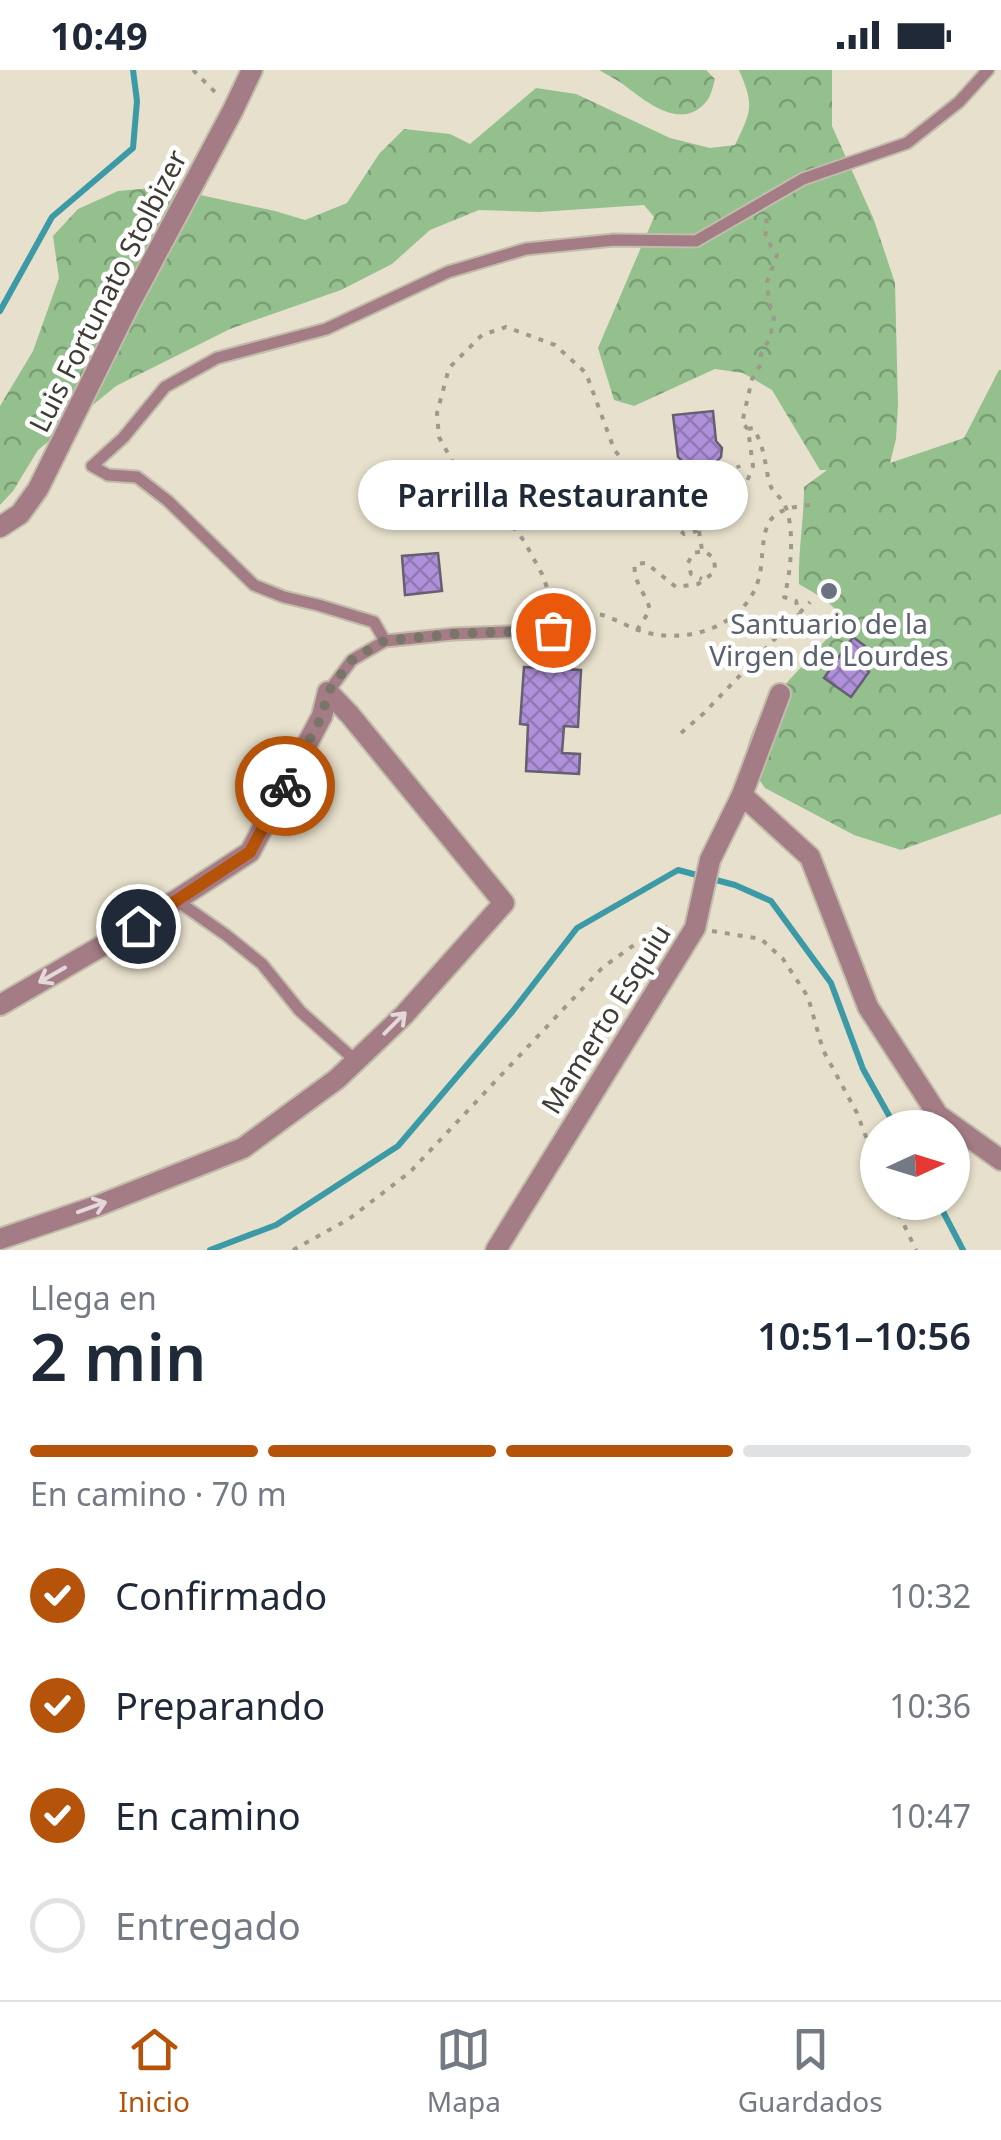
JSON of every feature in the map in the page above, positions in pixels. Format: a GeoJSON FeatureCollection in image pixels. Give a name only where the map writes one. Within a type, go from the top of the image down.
{"type":"FeatureCollection","features":[{"type":"Feature","properties":{"kind":"street","name":"Luis Fortunato Stolbizer"},"geometry":{"type":"LineString","coordinates":[[0,527],[20,514],[38,489],[129,304],[252,70]]}},
{"type":"Feature","properties":{"kind":"street"},"geometry":{"type":"LineString","coordinates":[[0,1005],[138,926],[250,852],[322,716],[328,692]]}},
{"type":"Feature","properties":{"kind":"street"},"geometry":{"type":"LineString","coordinates":[[0,1240],[243,1148],[337,1079],[404,1015],[504,903],[328,692]]}},
{"type":"Feature","properties":{"kind":"street","name":"Mamerto Esquiu"},"geometry":{"type":"LineString","coordinates":[[496,1250],[695,928],[710,860],[742,795],[780,694]]}},
{"type":"Feature","properties":{"kind":"street"},"geometry":{"type":"LineString","coordinates":[[742,795],[810,857],[868,1007],[938,1115],[1001,1160]]}},
{"type":"Feature","properties":{"kind":"lane"},"geometry":{"type":"LineString","coordinates":[[384,641],[374,622],[254,585],[168,501],[136,477],[108,475],[92,466],[122,438],[165,387],[217,358],[326,329],[448,272],[526,249],[614,240],[696,242],[802,179],[907,143],[959,102],[988,70]]}},
{"type":"Feature","properties":{"kind":"lane"},"geometry":{"type":"LineString","coordinates":[[328,692],[352,660],[384,641],[553,630]]}},
{"type":"Feature","properties":{"kind":"lane"},"geometry":{"type":"LineString","coordinates":[[176,900],[262,964],[300,1012],[356,1061]]}},
{"type":"Feature","properties":{"kind":"path"},"geometry":{"type":"LineString","coordinates":[[193,70],[233,110]]}},
{"type":"Feature","properties":{"kind":"path"},"geometry":{"type":"LineString","coordinates":[[553,630],[552,601],[524,541],[456,468],[439,437],[438,413],[449,368],[482,334],[506,327],[555,345],[586,373],[614,449],[657,508],[684,534],[711,526],[736,508],[753,466],[748,430],[742,423],[752,379],[770,338],[774,318],[767,282],[777,255],[765,237],[767,223],[761,202]]}},
{"type":"Feature","properties":{"kind":"path"},"geometry":{"type":"LineString","coordinates":[[748,430],[753,428],[759,437],[770,488],[784,502],[792,527],[790,579],[784,598],[796,601],[799,614]]}},
{"type":"Feature","properties":{"kind":"path"},"geometry":{"type":"LineString","coordinates":[[738,465],[743,492]]}},
{"type":"Feature","properties":{"kind":"path"},"geometry":{"type":"LineString","coordinates":[[569,633],[578,619],[592,614],[664,636],[689,635],[706,631],[742,612],[760,570],[767,523],[786,509],[810,505]]}},
{"type":"Feature","properties":{"kind":"path"},"geometry":{"type":"LineString","coordinates":[[700,531],[702,550]]}},
{"type":"Feature","properties":{"kind":"path"},"geometry":{"type":"LineString","coordinates":[[637,630],[650,610],[635,578],[635,564],[646,563],[676,587],[694,585],[712,574],[716,563],[710,553],[702,550],[693,554],[688,564],[691,574],[702,579]]}},
{"type":"Feature","properties":{"kind":"path"},"geometry":{"type":"LineString","coordinates":[[680,733],[810,602]]}},
{"type":"Feature","properties":{"kind":"path"},"geometry":{"type":"LineString","coordinates":[[293,1250],[349,1219],[410,1172],[602,968],[652,932],[674,924],[761,939],[784,959],[808,997],[824,1050],[860,1121]]}},
{"type":"Feature","properties":{"kind":"path"},"geometry":{"type":"LineString","coordinates":[[902,1220],[916,1250]]}},
{"type":"Feature","properties":{"kind":"green space"},"geometry":{"type":"Polygon","coordinates":[[[599,70],[706,70],[715,79],[708,100],[696,111],[673,114],[650,104],[599,70]]]}},
{"type":"Feature","properties":{"kind":"green space"},"geometry":{"type":"Polygon","coordinates":[[[739,70],[832,70],[832,126],[874,220],[895,283],[898,405],[890,463],[964,438],[1001,370],[1001,814],[901,850],[854,835],[765,788],[745,760],[753,730],[768,705],[825,640],[844,625],[832,606],[799,584],[804,487],[827,470],[820,470],[772,390],[743,373],[715,369],[634,406],[614,400],[598,348],[654,217],[644,205],[539,212],[479,210],[430,230],[392,264],[341,290],[230,329],[116,386],[38,450],[0,505],[0,406],[33,351],[59,278],[53,236],[78,209],[118,191],[163,187],[305,220],[347,203],[379,154],[404,129],[450,134],[470,144],[536,88],[576,94],[670,138],[710,148],[735,145],[749,109],[739,70]]]}},
{"type":"Feature","properties":{"kind":"building"},"geometry":{"type":"Polygon","coordinates":[[[713,411],[716,441],[722,448],[716,462],[720,496],[690,500],[686,465],[678,457],[673,415],[713,411]]]}},
{"type":"Feature","properties":{"kind":"building"},"geometry":{"type":"Polygon","coordinates":[[[438,553],[442,591],[405,595],[402,556],[438,553]]]}},
{"type":"Feature","properties":{"kind":"building"},"geometry":{"type":"Polygon","coordinates":[[[853,637],[865,646],[862,652],[871,659],[865,668],[869,672],[851,697],[824,678],[853,637]]]}},
{"type":"Feature","properties":{"kind":"building"},"geometry":{"type":"Polygon","coordinates":[[[524,667],[581,670],[578,727],[564,726],[562,753],[580,754],[579,774],[526,771],[528,725],[520,724],[524,667]]]}},
{"type":"Feature","properties":{"kind":"waterway"},"geometry":{"type":"LineString","coordinates":[[0,311],[52,217],[133,148],[137,101],[133,70]]}},
{"type":"Feature","properties":{"kind":"waterway"},"geometry":{"type":"LineString","coordinates":[[210,1250],[276,1225],[398,1146],[512,1012],[577,928],[678,870],[735,885],[771,901],[831,983],[863,1069],[886,1110]]}},
{"type":"Feature","properties":{"kind":"waterway"},"geometry":{"type":"LineString","coordinates":[[947,1220],[963,1250]]}},
{"type":"Feature","properties":{"kind":"way so far"},"geometry":{"type":"LineString","coordinates":[[285,786],[322,716],[328,692],[352,660],[384,641],[553,630]]}},
{"type":"Feature","properties":{"kind":"place","name":"Santuario de la Virgen de Lourdes"},"geometry":{"type":"Point","coordinates":[829,591]}},
{"type":"Feature","properties":{"kind":"place","name":"Parrilla Restaurante"},"geometry":{"type":"Point","coordinates":[553,630]}},
{"type":"Feature","properties":{"kind":"route"},"geometry":{"type":"LineString","coordinates":[[138,926],[250,852],[285,786]]}}]}
